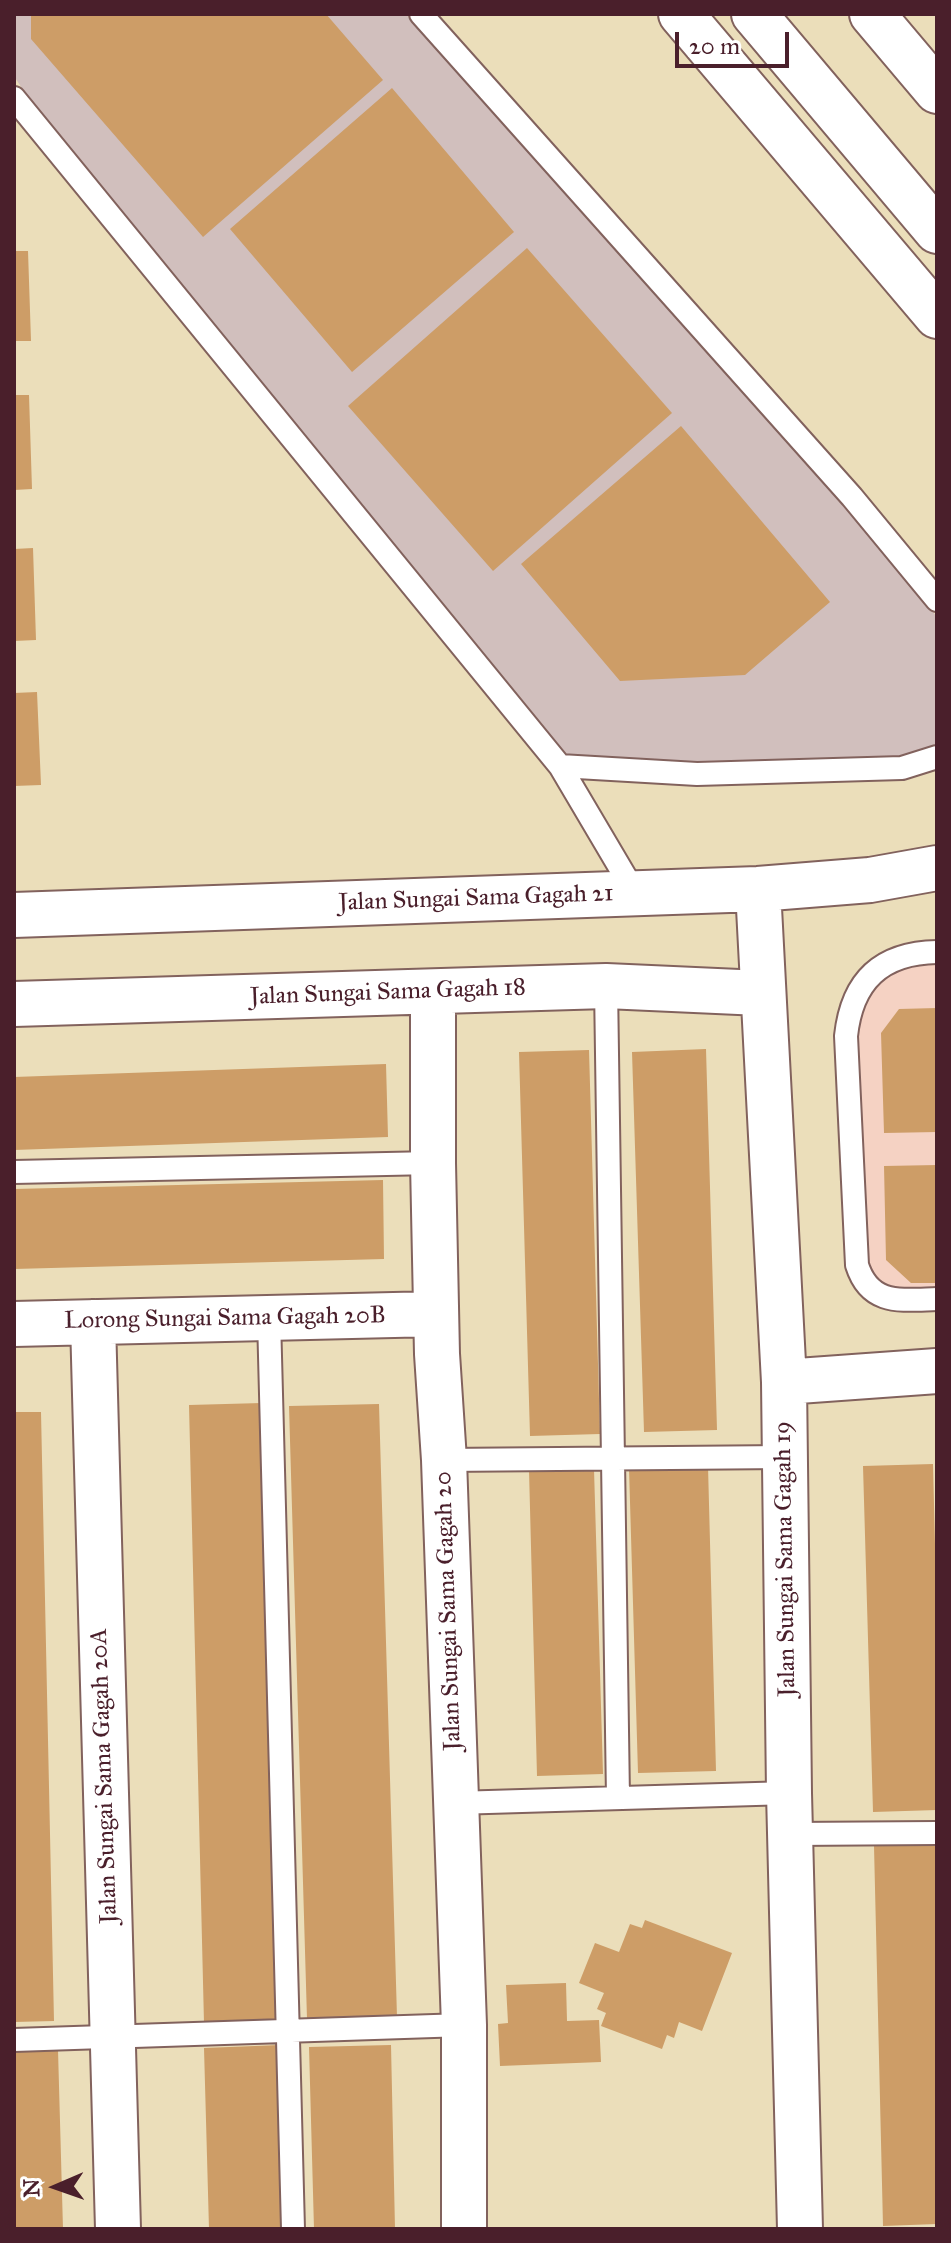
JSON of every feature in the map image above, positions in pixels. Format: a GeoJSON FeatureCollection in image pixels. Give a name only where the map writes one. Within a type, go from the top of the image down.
{"type":"FeatureCollection","features":[{"type":"Feature","properties":{"kind":"street"},"geometry":{"type":"LineString","coordinates":[[681,14],[934,313]]}},
{"type":"Feature","properties":{"kind":"street"},"geometry":{"type":"LineString","coordinates":[[754,14],[937,231]]}},
{"type":"Feature","properties":{"kind":"street"},"geometry":{"type":"LineString","coordinates":[[872,14],[937,91]]}},
{"type":"Feature","properties":{"kind":"street","name":"Jalan Sungai Sama Gagah 21"},"geometry":{"type":"LineString","coordinates":[[14,915],[758,889],[870,880],[937,868]]}},
{"type":"Feature","properties":{"kind":"street","name":"Jalan Sungai Sama Gagah 19"},"geometry":{"type":"LineString","coordinates":[[758,889],[761,993],[784,1382],[800,2229]]}},
{"type":"Feature","properties":{"kind":"street","name":"Jalan Sungai Sama Gagah 18"},"geometry":{"type":"LineString","coordinates":[[14,1004],[606,986],[761,993]]}},
{"type":"Feature","properties":{"kind":"street","name":"Jalan Sungai Sama Gagah 20"},"geometry":{"type":"LineString","coordinates":[[433,992],[436,1314],[464,2025],[464,2229]]}},
{"type":"Feature","properties":{"kind":"street","name":"Lorong Sungai Sama Gagah 20B"},"geometry":{"type":"LineString","coordinates":[[14,1324],[436,1314]]}},
{"type":"Feature","properties":{"kind":"street","name":"Jalan Sungai Sama Gagah 20A"},"geometry":{"type":"LineString","coordinates":[[93,1322],[118,2229]]}},
{"type":"Feature","properties":{"kind":"street"},"geometry":{"type":"LineString","coordinates":[[784,1382],[937,1371]]}},
{"type":"Feature","properties":{"kind":"lane"},"geometry":{"type":"LineString","coordinates":[[421,14],[852,497],[937,600]]}},
{"type":"Feature","properties":{"kind":"lane"},"geometry":{"type":"LineString","coordinates":[[14,98],[560,766],[635,893]]}},
{"type":"Feature","properties":{"kind":"lane"},"geometry":{"type":"LineString","coordinates":[[560,766],[697,774],[902,768],[937,757]]}},
{"type":"Feature","properties":{"kind":"lane"},"geometry":{"type":"LineString","coordinates":[[937,952],[920,952],[893,961],[866,980],[849,1011],[846,1036],[857,1265],[868,1288],[889,1299],[937,1299]]}},
{"type":"Feature","properties":{"kind":"lane"},"geometry":{"type":"LineString","coordinates":[[606,986],[618,1798]]}},
{"type":"Feature","properties":{"kind":"lane"},"geometry":{"type":"LineString","coordinates":[[14,1172],[433,1163]]}},
{"type":"Feature","properties":{"kind":"lane"},"geometry":{"type":"LineString","coordinates":[[269,1318],[293,2229]]}},
{"type":"Feature","properties":{"kind":"lane"},"geometry":{"type":"LineString","coordinates":[[444,1460],[785,1457]]}},
{"type":"Feature","properties":{"kind":"lane"},"geometry":{"type":"LineString","coordinates":[[455,1803],[618,1798],[790,1814],[937,1833]]}},
{"type":"Feature","properties":{"kind":"lane"},"geometry":{"type":"LineString","coordinates":[[14,2040],[464,2025]]}},
{"type":"Feature","properties":{"kind":"shaded area"},"geometry":{"type":"Polygon","coordinates":[[[14,14],[406,14],[842,501],[937,617],[937,745],[902,758],[683,766],[568,756],[23,90],[14,76],[14,14]]]}},
{"type":"Feature","properties":{"kind":"shaded area"},"geometry":{"type":"Polygon","coordinates":[[[937,961],[937,1289],[890,1289],[876,1282],[867,1267],[855,1026],[868,989],[898,968],[937,961]]]}},
{"type":"Feature","properties":{"kind":"building"},"geometry":{"type":"Polygon","coordinates":[[[31,14],[326,14],[383,80],[203,237],[31,39],[31,14]]]}},
{"type":"Feature","properties":{"kind":"building"},"geometry":{"type":"Polygon","coordinates":[[[392,88],[514,232],[352,372],[230,229],[392,88]]]}},
{"type":"Feature","properties":{"kind":"building"},"geometry":{"type":"Polygon","coordinates":[[[527,248],[672,413],[493,571],[348,406],[527,248]]]}},
{"type":"Feature","properties":{"kind":"building"},"geometry":{"type":"Polygon","coordinates":[[[14,251],[28,251],[31,341],[14,341],[14,251]]]}},
{"type":"Feature","properties":{"kind":"building"},"geometry":{"type":"Polygon","coordinates":[[[14,395],[29,395],[32,489],[14,490],[14,395]]]}},
{"type":"Feature","properties":{"kind":"building"},"geometry":{"type":"Polygon","coordinates":[[[681,426],[830,602],[745,675],[620,681],[521,564],[681,426]]]}},
{"type":"Feature","properties":{"kind":"building"},"geometry":{"type":"Polygon","coordinates":[[[33,548],[36,640],[14,641],[14,549],[33,548]]]}},
{"type":"Feature","properties":{"kind":"building"},"geometry":{"type":"Polygon","coordinates":[[[37,692],[41,785],[14,786],[14,693],[37,692]]]}},
{"type":"Feature","properties":{"kind":"building"},"geometry":{"type":"Polygon","coordinates":[[[937,1008],[937,1132],[884,1133],[881,1033],[899,1009],[937,1008]]]}},
{"type":"Feature","properties":{"kind":"building"},"geometry":{"type":"Polygon","coordinates":[[[706,1049],[717,1430],[644,1432],[632,1052],[706,1049]]]}},
{"type":"Feature","properties":{"kind":"building"},"geometry":{"type":"Polygon","coordinates":[[[589,1050],[600,1434],[530,1436],[519,1052],[589,1050]]]}},
{"type":"Feature","properties":{"kind":"building"},"geometry":{"type":"Polygon","coordinates":[[[386,1064],[388,1137],[14,1150],[14,1077],[386,1064]]]}},
{"type":"Feature","properties":{"kind":"building"},"geometry":{"type":"Polygon","coordinates":[[[937,1165],[937,1283],[911,1283],[886,1260],[884,1166],[937,1165]]]}},
{"type":"Feature","properties":{"kind":"building"},"geometry":{"type":"Polygon","coordinates":[[[383,1180],[384,1259],[14,1269],[14,1189],[383,1180]]]}},
{"type":"Feature","properties":{"kind":"building"},"geometry":{"type":"Polygon","coordinates":[[[262,1403],[278,2021],[204,2023],[189,1405],[262,1403]]]}},
{"type":"Feature","properties":{"kind":"building"},"geometry":{"type":"Polygon","coordinates":[[[379,1404],[397,2017],[307,2019],[289,1406],[379,1404]]]}},
{"type":"Feature","properties":{"kind":"building"},"geometry":{"type":"Polygon","coordinates":[[[14,1412],[41,1412],[54,2021],[14,2022],[14,1412]]]}},
{"type":"Feature","properties":{"kind":"building"},"geometry":{"type":"Polygon","coordinates":[[[933,1464],[937,1810],[873,1812],[863,1466],[933,1464]]]}},
{"type":"Feature","properties":{"kind":"building"},"geometry":{"type":"Polygon","coordinates":[[[708,1466],[716,1771],[638,1773],[629,1468],[708,1466]]]}},
{"type":"Feature","properties":{"kind":"building"},"geometry":{"type":"Polygon","coordinates":[[[594,1469],[603,1774],[537,1776],[529,1470],[594,1469]]]}},
{"type":"Feature","properties":{"kind":"building"},"geometry":{"type":"Polygon","coordinates":[[[937,1844],[937,2224],[883,2226],[874,1846],[937,1844]]]}},
{"type":"Feature","properties":{"kind":"building"},"geometry":{"type":"Polygon","coordinates":[[[645,1920],[732,1953],[702,2031],[679,2022],[674,2038],[667,2035],[662,2049],[601,2026],[606,2013],[597,2009],[604,1993],[579,1983],[595,1943],[619,1952],[630,1924],[642,1928],[645,1920]]]}},
{"type":"Feature","properties":{"kind":"building"},"geometry":{"type":"Polygon","coordinates":[[[566,1983],[567,2021],[599,2020],[601,2062],[500,2066],[498,2024],[508,2023],[506,1985],[566,1983]]]}},
{"type":"Feature","properties":{"kind":"building"},"geometry":{"type":"Polygon","coordinates":[[[280,2045],[285,2229],[209,2229],[204,2048],[280,2045]]]}},
{"type":"Feature","properties":{"kind":"building"},"geometry":{"type":"Polygon","coordinates":[[[391,2045],[395,2229],[314,2229],[309,2047],[391,2045]]]}},
{"type":"Feature","properties":{"kind":"building"},"geometry":{"type":"Polygon","coordinates":[[[58,2050],[63,2229],[14,2229],[14,2052],[58,2050]]]}}]}
